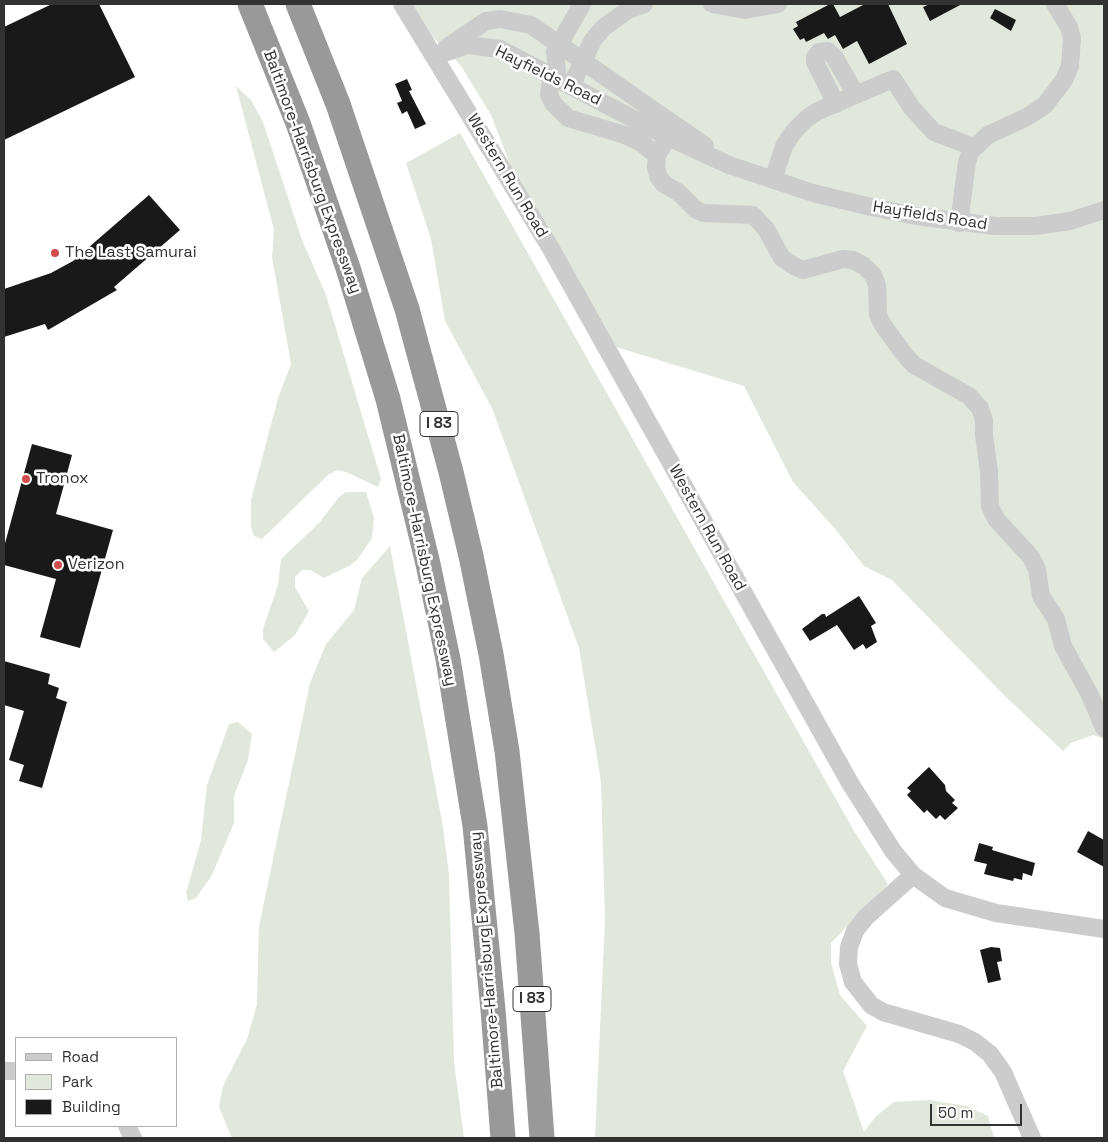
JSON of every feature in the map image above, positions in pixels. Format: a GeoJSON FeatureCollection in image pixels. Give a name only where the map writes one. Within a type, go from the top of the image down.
{"type":"FeatureCollection","features":[{"type":"Feature","properties":{"kind":"highway","name":"Baltimore-Harrisburg Expressway"},"geometry":{"type":"LineString","coordinates":[[250,4],[298,123],[351,276],[388,399],[428,564],[448,659],[475,826],[503,1138]]}},
{"type":"Feature","properties":{"kind":"highway","name":"I 83"},"geometry":{"type":"LineString","coordinates":[[298,4],[338,104],[407,309],[451,472],[471,556],[491,654],[507,751],[527,934],[542,1138]]}},
{"type":"Feature","properties":{"kind":"street","name":"Western Run Road"},"geometry":{"type":"LineString","coordinates":[[402,4],[550,247],[850,783],[873,822],[913,875],[945,898],[968,907],[1104,929]]}},
{"type":"Feature","properties":{"kind":"street"},"geometry":{"type":"LineString","coordinates":[[582,4],[571,27],[555,52],[557,70],[549,95],[560,112],[568,118],[625,135],[640,142],[657,154]]}},
{"type":"Feature","properties":{"kind":"street"},"geometry":{"type":"LineString","coordinates":[[571,86],[593,40],[603,28],[628,10],[644,4]]}},
{"type":"Feature","properties":{"kind":"street"},"geometry":{"type":"LineString","coordinates":[[712,4],[748,7],[778,4]]}},
{"type":"Feature","properties":{"kind":"street"},"geometry":{"type":"LineString","coordinates":[[959,223],[967,162],[974,146],[988,135],[1026,117],[1045,105],[1064,80],[1070,66],[1072,38],[1069,27],[1055,4]]}},
{"type":"Feature","properties":{"kind":"street","name":"Hayfields Road"},"geometry":{"type":"LineString","coordinates":[[435,56],[486,21],[500,19],[531,24],[675,123],[729,165]]}},
{"type":"Feature","properties":{"kind":"street","name":"Hayfields Road"},"geometry":{"type":"LineString","coordinates":[[435,56],[468,46],[485,46],[512,54],[668,137],[729,165],[813,193],[871,207],[959,223],[995,226],[1035,226],[1070,221],[1104,210]]}},
{"type":"Feature","properties":{"kind":"street"},"geometry":{"type":"LineString","coordinates":[[836,104],[815,62],[815,57],[823,50],[828,51],[835,58],[856,95]]}},
{"type":"Feature","properties":{"kind":"street"},"geometry":{"type":"LineString","coordinates":[[772,180],[784,146],[794,131],[818,111],[893,79],[912,108],[934,132],[974,146]]}},
{"type":"Feature","properties":{"kind":"street"},"geometry":{"type":"LineString","coordinates":[[668,137],[657,154],[656,167],[664,184],[678,192],[695,209],[703,213],[753,215],[766,229],[782,258],[802,270],[843,259],[853,260],[864,266],[873,275],[877,286],[878,315],[882,325],[904,354],[914,365],[969,396],[980,408],[984,420],[990,506],[996,519],[1031,557],[1037,570],[1041,596],[1056,620],[1063,646],[1090,695],[1104,728]]}},
{"type":"Feature","properties":{"kind":"street"},"geometry":{"type":"LineString","coordinates":[[913,875],[866,917],[855,931],[849,947],[848,964],[853,982],[871,1005],[883,1012],[959,1034],[976,1042],[990,1054],[1003,1072],[1032,1138]]}},
{"type":"Feature","properties":{"kind":"green space"},"geometry":{"type":"Polygon","coordinates":[[[412,4],[1104,4],[1104,739],[1093,735],[1071,743],[1063,751],[1004,695],[892,580],[864,566],[836,530],[793,482],[744,386],[616,347],[515,177],[491,115],[461,66],[430,34],[412,4]]]}},
{"type":"Feature","properties":{"kind":"green space"},"geometry":{"type":"Polygon","coordinates":[[[236,86],[251,100],[263,122],[302,240],[326,295],[381,479],[378,487],[346,472],[338,470],[329,474],[262,539],[254,536],[251,527],[251,500],[278,398],[291,364],[272,257],[274,230],[236,86]]]}},
{"type":"Feature","properties":{"kind":"green space"},"geometry":{"type":"Polygon","coordinates":[[[460,133],[854,831],[888,884],[831,943],[831,963],[840,995],[867,1026],[843,1071],[864,1132],[876,1116],[894,1102],[929,1100],[967,1106],[988,1116],[994,1138],[595,1138],[605,920],[601,782],[579,648],[492,408],[445,321],[431,239],[406,163],[460,133]]]}},
{"type":"Feature","properties":{"kind":"green space"},"geometry":{"type":"Polygon","coordinates":[[[346,492],[366,492],[374,518],[372,538],[357,560],[349,566],[324,578],[310,570],[302,570],[295,577],[295,587],[309,611],[295,635],[274,652],[263,639],[263,629],[278,585],[281,559],[320,522],[339,497],[346,492]]]}},
{"type":"Feature","properties":{"kind":"green space"},"geometry":{"type":"Polygon","coordinates":[[[390,546],[443,827],[449,875],[454,1062],[464,1138],[232,1138],[219,1107],[223,1086],[247,1039],[257,1004],[259,926],[310,683],[326,644],[354,610],[362,578],[390,546]]]}},
{"type":"Feature","properties":{"kind":"green space"},"geometry":{"type":"Polygon","coordinates":[[[238,722],[252,734],[248,760],[234,796],[234,823],[212,875],[196,898],[188,901],[186,893],[201,840],[207,785],[229,724],[238,722]]]}},
{"type":"Feature","properties":{"kind":"building"},"geometry":{"type":"Polygon","coordinates":[[[52,4],[99,4],[135,77],[4,140],[4,27],[52,4]]]}},
{"type":"Feature","properties":{"kind":"building"},"geometry":{"type":"Polygon","coordinates":[[[833,4],[840,17],[865,4],[888,4],[907,44],[869,64],[857,41],[843,49],[835,35],[828,39],[824,33],[806,42],[804,38],[800,40],[793,29],[798,26],[796,22],[833,4]]]}},
{"type":"Feature","properties":{"kind":"building"},"geometry":{"type":"Polygon","coordinates":[[[930,4],[962,4],[930,21],[923,7],[930,4]]]}},
{"type":"Feature","properties":{"kind":"building"},"geometry":{"type":"Polygon","coordinates":[[[995,9],[1016,20],[1011,31],[990,18],[995,9]]]}},
{"type":"Feature","properties":{"kind":"building"},"geometry":{"type":"Polygon","coordinates":[[[407,79],[412,90],[409,91],[426,124],[415,129],[407,111],[402,114],[397,103],[402,101],[395,84],[407,79]]]}},
{"type":"Feature","properties":{"kind":"building"},"geometry":{"type":"Polygon","coordinates":[[[149,195],[180,230],[114,287],[117,290],[48,330],[45,324],[4,337],[4,289],[51,273],[73,261],[149,195]]]}},
{"type":"Feature","properties":{"kind":"building"},"geometry":{"type":"Polygon","coordinates":[[[32,444],[72,455],[56,514],[113,530],[80,648],[40,637],[56,579],[4,565],[4,547],[32,444]]]}},
{"type":"Feature","properties":{"kind":"building"},"geometry":{"type":"Polygon","coordinates":[[[859,596],[876,623],[871,626],[877,642],[866,649],[863,644],[854,650],[837,625],[810,641],[802,629],[822,614],[825,614],[826,617],[859,596]]]}},
{"type":"Feature","properties":{"kind":"building"},"geometry":{"type":"Polygon","coordinates":[[[4,661],[50,674],[48,684],[59,688],[56,698],[67,702],[42,788],[19,781],[24,765],[9,760],[24,711],[4,705],[4,661]]]}},
{"type":"Feature","properties":{"kind":"building"},"geometry":{"type":"Polygon","coordinates":[[[929,767],[945,785],[946,791],[955,800],[952,803],[958,808],[945,820],[940,815],[936,819],[927,810],[924,813],[907,795],[911,791],[907,788],[929,767]]]}},
{"type":"Feature","properties":{"kind":"building"},"geometry":{"type":"Polygon","coordinates":[[[1088,831],[1104,840],[1104,867],[1077,852],[1088,831]]]}},
{"type":"Feature","properties":{"kind":"building"},"geometry":{"type":"Polygon","coordinates":[[[979,843],[993,847],[992,850],[1035,863],[1032,876],[1023,873],[1022,880],[1014,878],[1013,881],[984,874],[987,864],[974,861],[979,843]]]}},
{"type":"Feature","properties":{"kind":"building"},"geometry":{"type":"Polygon","coordinates":[[[991,947],[1000,948],[1002,961],[997,962],[1001,980],[988,983],[980,950],[991,947]]]}},
{"type":"Feature","properties":{"kind":"place","name":"The Last Samurai"},"geometry":{"type":"Point","coordinates":[55,253]}},
{"type":"Feature","properties":{"kind":"place","name":"Tronox"},"geometry":{"type":"Point","coordinates":[26,479]}},
{"type":"Feature","properties":{"kind":"place","name":"Verizon"},"geometry":{"type":"Point","coordinates":[58,565]}}]}
